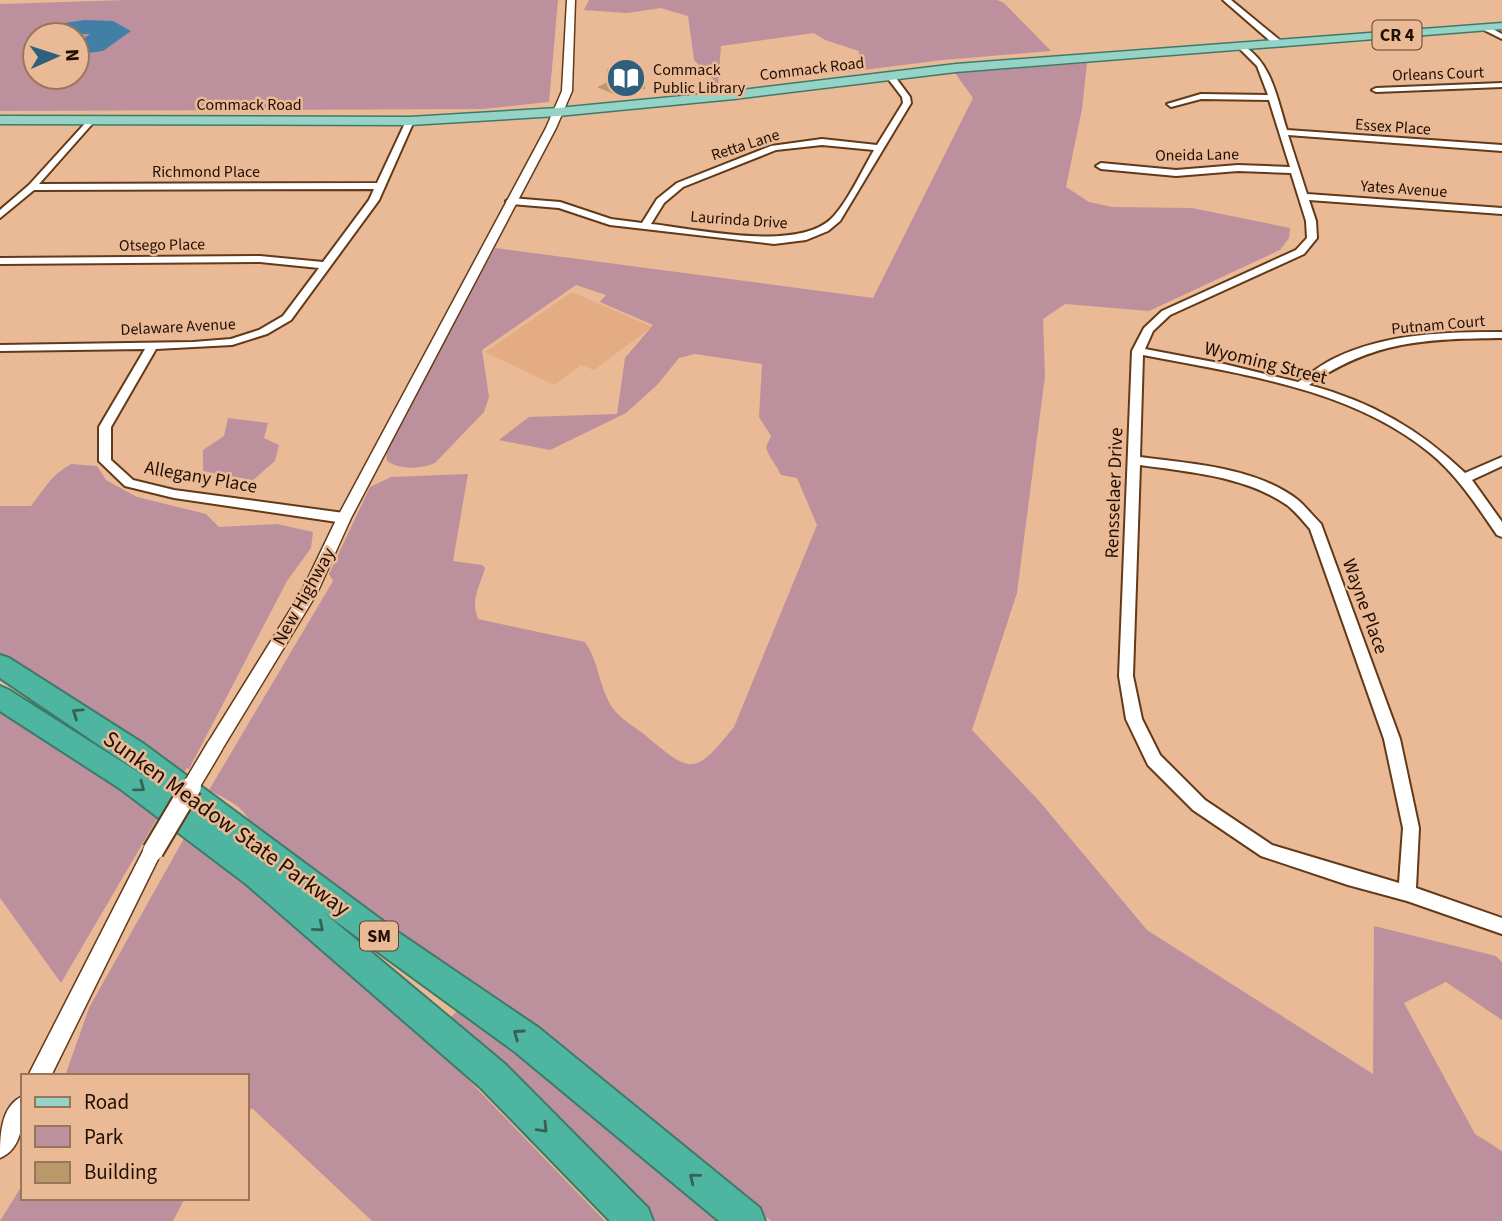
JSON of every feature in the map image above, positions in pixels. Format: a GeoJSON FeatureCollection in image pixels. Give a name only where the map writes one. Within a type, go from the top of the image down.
{"type":"FeatureCollection","features":[{"type":"Feature","properties":{"kind":"highway","name":"Sunken Meadow State Parkway"},"geometry":{"type":"LineString","coordinates":[[0,665],[134,752],[391,945],[527,1040],[747,1221]]}},
{"type":"Feature","properties":{"kind":"highway","name":"Sunken Meadow State Parkway"},"geometry":{"type":"LineString","coordinates":[[0,697],[130,780],[256,874],[493,1076],[635,1221]]}},
{"type":"Feature","properties":{"kind":"main road","name":"Commack Road"},"geometry":{"type":"LineString","coordinates":[[0,120],[410,121],[558,112],[722,97],[956,68],[1502,26]]}},
{"type":"Feature","properties":{"kind":"street","name":"New Highway"},"geometry":{"type":"LineString","coordinates":[[39,1074],[153,851],[309,593],[344,518],[558,112],[567,92],[571,0]]}},
{"type":"Feature","properties":{"kind":"street"},"geometry":{"type":"LineString","coordinates":[[1227,0],[1279,44]]}},
{"type":"Feature","properties":{"kind":"street"},"geometry":{"type":"LineString","coordinates":[[1487,28],[1502,37]]}},
{"type":"Feature","properties":{"kind":"street"},"geometry":{"type":"LineString","coordinates":[[1138,351],[1148,330],[1166,313],[1300,251],[1312,238],[1304,197],[1260,65],[1242,47]]}},
{"type":"Feature","properties":{"kind":"street","name":"Laurinda Drive"},"geometry":{"type":"LineString","coordinates":[[511,201],[560,205],[610,222],[751,239],[803,238],[825,229],[837,219],[907,103],[906,97],[890,76]]}},
{"type":"Feature","properties":{"kind":"street","name":"Orleans Court"},"geometry":{"type":"LineString","coordinates":[[1376,90],[1502,85]]}},
{"type":"Feature","properties":{"kind":"street"},"geometry":{"type":"LineString","coordinates":[[1171,104],[1200,96],[1272,98]]}},
{"type":"Feature","properties":{"kind":"street"},"geometry":{"type":"LineString","coordinates":[[0,215],[32,187],[90,121]]}},
{"type":"Feature","properties":{"kind":"street","name":"Delaware Avenue"},"geometry":{"type":"LineString","coordinates":[[0,348],[232,342],[263,332],[287,318],[381,186],[410,121]]}},
{"type":"Feature","properties":{"kind":"street","name":"Essex Place"},"geometry":{"type":"LineString","coordinates":[[1283,132],[1502,148]]}},
{"type":"Feature","properties":{"kind":"street","name":"Retta Lane"},"geometry":{"type":"LineString","coordinates":[[646,226],[660,201],[680,185],[774,148],[822,142],[878,148]]}},
{"type":"Feature","properties":{"kind":"street","name":"Oneida Lane"},"geometry":{"type":"LineString","coordinates":[[1101,166],[1176,173],[1238,168],[1294,170]]}},
{"type":"Feature","properties":{"kind":"street","name":"Richmond Place"},"geometry":{"type":"LineString","coordinates":[[32,187],[381,186]]}},
{"type":"Feature","properties":{"kind":"street","name":"Yates Avenue"},"geometry":{"type":"LineString","coordinates":[[1304,197],[1502,211]]}},
{"type":"Feature","properties":{"kind":"street","name":"Otsego Place"},"geometry":{"type":"LineString","coordinates":[[0,261],[260,259],[325,265]]}},
{"type":"Feature","properties":{"kind":"street","name":"Putnam Court"},"geometry":{"type":"LineString","coordinates":[[1302,385],[1338,361],[1401,341],[1458,335],[1502,335]]}},
{"type":"Feature","properties":{"kind":"street","name":"Allegany Place"},"geometry":{"type":"LineString","coordinates":[[153,345],[105,427],[105,461],[129,483],[174,494],[344,518]]}},
{"type":"Feature","properties":{"kind":"street","name":"Wyoming Street"},"geometry":{"type":"LineString","coordinates":[[1138,351],[1302,385],[1349,402],[1401,427],[1464,479],[1502,532]]}},
{"type":"Feature","properties":{"kind":"street","name":"Rensselaer Drive"},"geometry":{"type":"LineString","coordinates":[[1138,351],[1126,676],[1134,719],[1154,760],[1199,805],[1267,851],[1407,893],[1502,926]]}},
{"type":"Feature","properties":{"kind":"street","name":"Wayne Place"},"geometry":{"type":"LineString","coordinates":[[1134,460],[1203,471],[1254,485],[1293,503],[1316,527],[1395,750],[1411,828],[1407,893]]}},
{"type":"Feature","properties":{"kind":"street"},"geometry":{"type":"LineString","coordinates":[[1464,479],[1502,461]]}},
{"type":"Feature","properties":{"kind":"street"},"geometry":{"type":"LineString","coordinates":[[0,1147],[21,1110]]}},
{"type":"Feature","properties":{"kind":"shaded area"},"geometry":{"type":"Polygon","coordinates":[[[572,292],[652,327],[594,370],[581,365],[554,385],[485,352],[572,292]]]}},
{"type":"Feature","properties":{"kind":"green space"},"geometry":{"type":"Polygon","coordinates":[[[127,0],[558,0],[549,102],[483,109],[0,111],[0,4],[127,0]]]}},
{"type":"Feature","properties":{"kind":"green space"},"geometry":{"type":"Polygon","coordinates":[[[589,0],[997,0],[1004,3],[1051,51],[943,60],[847,72],[858,64],[859,51],[825,40],[814,33],[721,46],[718,85],[694,60],[688,16],[661,8],[627,13],[584,10],[589,0]]]}},
{"type":"Feature","properties":{"kind":"green space"},"geometry":{"type":"Polygon","coordinates":[[[1087,63],[1082,109],[1066,187],[1089,202],[1112,207],[1192,208],[1290,228],[1289,238],[1280,250],[1149,311],[1065,304],[1043,319],[1045,376],[1017,593],[972,730],[1040,802],[1147,930],[1373,1074],[1374,926],[1496,956],[1502,962],[1502,1020],[1446,982],[1404,1003],[1475,1134],[1502,1151],[1502,1221],[771,1221],[567,1060],[251,824],[239,808],[209,790],[333,581],[329,574],[370,487],[391,477],[468,474],[453,561],[482,565],[485,568],[475,599],[478,619],[585,642],[604,691],[619,715],[684,763],[701,761],[710,754],[734,727],[817,525],[797,478],[781,475],[767,451],[771,436],[759,417],[762,364],[695,354],[679,358],[657,385],[626,413],[550,450],[499,440],[529,417],[617,414],[625,358],[653,325],[600,302],[606,295],[576,285],[482,350],[489,397],[484,412],[435,463],[411,468],[392,464],[387,461],[386,449],[495,248],[873,298],[973,98],[955,73],[1087,63]]]}},
{"type":"Feature","properties":{"kind":"green space"},"geometry":{"type":"Polygon","coordinates":[[[228,418],[268,423],[264,438],[279,445],[275,461],[253,480],[203,471],[203,450],[224,436],[228,418]]]}},
{"type":"Feature","properties":{"kind":"green space"},"geometry":{"type":"Polygon","coordinates":[[[71,464],[97,466],[106,480],[137,497],[206,514],[219,527],[277,524],[313,532],[311,548],[287,581],[189,769],[182,775],[120,728],[0,657],[0,506],[31,506],[53,478],[71,464]]]}},
{"type":"Feature","properties":{"kind":"green space"},"geometry":{"type":"Polygon","coordinates":[[[0,713],[161,812],[61,983],[0,898],[0,713]]]}},
{"type":"Feature","properties":{"kind":"green space"},"geometry":{"type":"Polygon","coordinates":[[[187,833],[396,1005],[605,1221],[372,1221],[252,1108],[248,1113],[248,1074],[66,1074],[89,1008],[187,833]]]}},
{"type":"Feature","properties":{"kind":"green space"},"geometry":{"type":"Polygon","coordinates":[[[458,1010],[730,1221],[651,1221],[446,1022],[458,1010]]]}},
{"type":"Feature","properties":{"kind":"green space"},"geometry":{"type":"Polygon","coordinates":[[[21,1187],[21,1200],[184,1200],[173,1221],[0,1221],[21,1187]]]}},
{"type":"Feature","properties":{"kind":"water"},"geometry":{"type":"Polygon","coordinates":[[[84,20],[113,21],[131,31],[103,51],[91,52],[91,21],[78,21],[84,20]]]}},
{"type":"Feature","properties":{"kind":"building","name":"Commack Public Library"},"geometry":{"type":"Polygon","coordinates":[[[641,68],[641,74],[645,74],[645,89],[627,90],[616,95],[597,87],[606,83],[607,69],[641,68]]]}},
{"type":"Feature","properties":{"kind":"place","name":"Commack Public Library"},"geometry":{"type":"Point","coordinates":[626,78]}}]}
